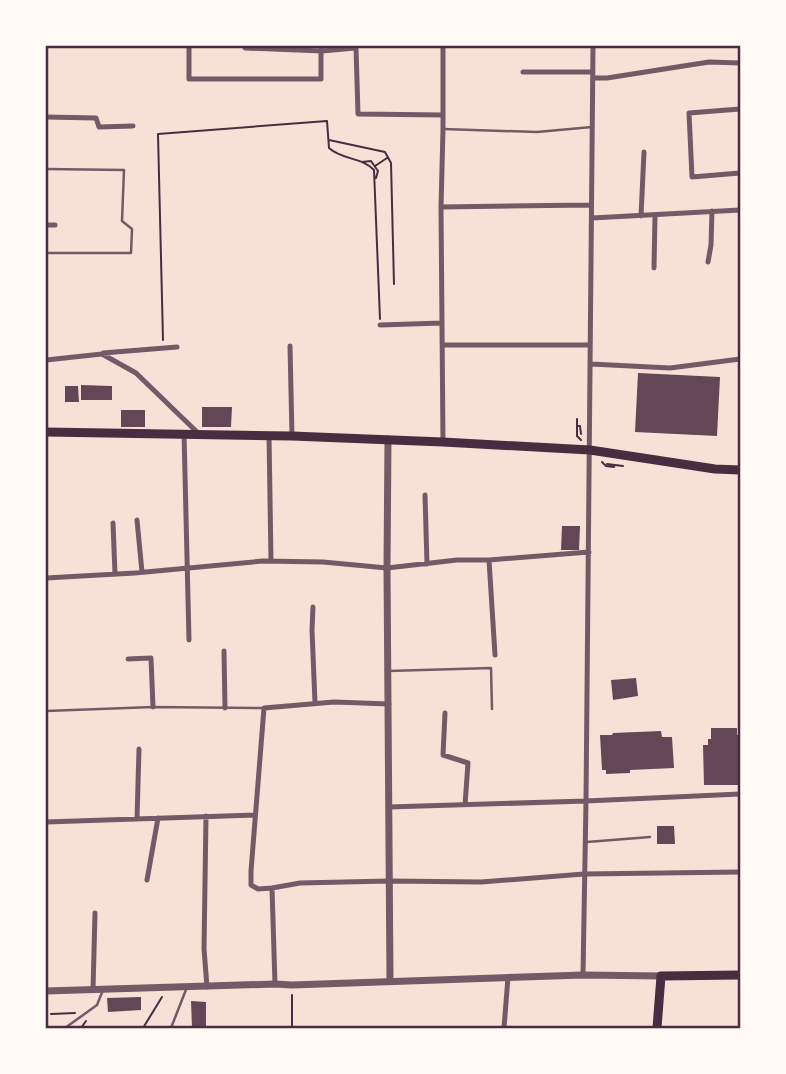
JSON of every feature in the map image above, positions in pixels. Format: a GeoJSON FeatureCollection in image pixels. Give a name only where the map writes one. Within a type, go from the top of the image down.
{"type":"FeatureCollection","features":[{"type":"Feature","properties":{"kind":"main road"},"geometry":{"type":"LineString","coordinates":[[46,432],[269,435],[590,450],[715,469],[740,470]]}},
{"type":"Feature","properties":{"kind":"main road"},"geometry":{"type":"LineString","coordinates":[[657,1028],[661,976],[740,975]]}},
{"type":"Feature","properties":{"kind":"street"},"geometry":{"type":"LineString","coordinates":[[189,46],[190,79],[321,79],[321,48]]}},
{"type":"Feature","properties":{"kind":"street"},"geometry":{"type":"LineString","coordinates":[[245,46],[356,47],[358,114],[443,115]]}},
{"type":"Feature","properties":{"kind":"street"},"geometry":{"type":"LineString","coordinates":[[443,46],[443,442]]}},
{"type":"Feature","properties":{"kind":"street"},"geometry":{"type":"LineString","coordinates":[[583,975],[593,46]]}},
{"type":"Feature","properties":{"kind":"street"},"geometry":{"type":"LineString","coordinates":[[523,72],[607,78],[709,62],[740,63]]}},
{"type":"Feature","properties":{"kind":"street"},"geometry":{"type":"LineString","coordinates":[[740,109],[689,113],[692,177],[740,173]]}},
{"type":"Feature","properties":{"kind":"street"},"geometry":{"type":"LineString","coordinates":[[46,117],[96,118],[99,127],[133,126]]}},
{"type":"Feature","properties":{"kind":"street"},"geometry":{"type":"LineString","coordinates":[[641,216],[644,152]]}},
{"type":"Feature","properties":{"kind":"street"},"geometry":{"type":"LineString","coordinates":[[441,206],[590,205]]}},
{"type":"Feature","properties":{"kind":"street"},"geometry":{"type":"LineString","coordinates":[[592,218],[740,210]]}},
{"type":"Feature","properties":{"kind":"street"},"geometry":{"type":"LineString","coordinates":[[708,262],[712,211]]}},
{"type":"Feature","properties":{"kind":"street"},"geometry":{"type":"LineString","coordinates":[[654,268],[655,216]]}},
{"type":"Feature","properties":{"kind":"street"},"geometry":{"type":"LineString","coordinates":[[46,225],[55,225]]}},
{"type":"Feature","properties":{"kind":"street"},"geometry":{"type":"LineString","coordinates":[[380,325],[442,323]]}},
{"type":"Feature","properties":{"kind":"street"},"geometry":{"type":"LineString","coordinates":[[443,345],[590,345]]}},
{"type":"Feature","properties":{"kind":"street"},"geometry":{"type":"LineString","coordinates":[[290,346],[292,436]]}},
{"type":"Feature","properties":{"kind":"street"},"geometry":{"type":"LineString","coordinates":[[46,360],[177,347]]}},
{"type":"Feature","properties":{"kind":"street"},"geometry":{"type":"LineString","coordinates":[[102,354],[136,373],[198,433]]}},
{"type":"Feature","properties":{"kind":"street"},"geometry":{"type":"LineString","coordinates":[[591,364],[670,368],[740,359]]}},
{"type":"Feature","properties":{"kind":"street"},"geometry":{"type":"LineString","coordinates":[[184,433],[189,640]]}},
{"type":"Feature","properties":{"kind":"street"},"geometry":{"type":"LineString","coordinates":[[269,435],[271,561]]}},
{"type":"Feature","properties":{"kind":"street"},"geometry":{"type":"LineString","coordinates":[[388,439],[390,981]]}},
{"type":"Feature","properties":{"kind":"street"},"geometry":{"type":"LineString","coordinates":[[425,495],[427,564]]}},
{"type":"Feature","properties":{"kind":"street"},"geometry":{"type":"LineString","coordinates":[[137,520],[142,572]]}},
{"type":"Feature","properties":{"kind":"street"},"geometry":{"type":"LineString","coordinates":[[113,523],[115,574]]}},
{"type":"Feature","properties":{"kind":"street"},"geometry":{"type":"LineString","coordinates":[[46,578],[271,561],[323,562],[387,568],[457,560],[589,552]]}},
{"type":"Feature","properties":{"kind":"street"},"geometry":{"type":"LineString","coordinates":[[489,560],[495,654]]}},
{"type":"Feature","properties":{"kind":"street"},"geometry":{"type":"LineString","coordinates":[[313,607],[315,703]]}},
{"type":"Feature","properties":{"kind":"street"},"geometry":{"type":"LineString","coordinates":[[224,651],[225,708]]}},
{"type":"Feature","properties":{"kind":"street"},"geometry":{"type":"LineString","coordinates":[[128,659],[151,658],[152,707]]}},
{"type":"Feature","properties":{"kind":"street"},"geometry":{"type":"LineString","coordinates":[[389,704],[334,702],[264,708],[251,885],[258,889],[300,883],[481,882],[584,874],[740,872]]}},
{"type":"Feature","properties":{"kind":"street"},"geometry":{"type":"LineString","coordinates":[[445,713],[443,755],[468,763],[465,805]]}},
{"type":"Feature","properties":{"kind":"street"},"geometry":{"type":"LineString","coordinates":[[137,819],[139,749]]}},
{"type":"Feature","properties":{"kind":"street"},"geometry":{"type":"LineString","coordinates":[[389,807],[740,794]]}},
{"type":"Feature","properties":{"kind":"street"},"geometry":{"type":"LineString","coordinates":[[46,822],[255,815]]}},
{"type":"Feature","properties":{"kind":"street"},"geometry":{"type":"LineString","coordinates":[[206,816],[206,987]]}},
{"type":"Feature","properties":{"kind":"street"},"geometry":{"type":"LineString","coordinates":[[147,880],[158,818]]}},
{"type":"Feature","properties":{"kind":"street"},"geometry":{"type":"LineString","coordinates":[[272,888],[275,984]]}},
{"type":"Feature","properties":{"kind":"street"},"geometry":{"type":"LineString","coordinates":[[93,990],[95,912]]}},
{"type":"Feature","properties":{"kind":"street"},"geometry":{"type":"LineString","coordinates":[[46,991],[583,975],[661,976]]}},
{"type":"Feature","properties":{"kind":"street"},"geometry":{"type":"LineString","coordinates":[[504,1028],[508,977]]}},
{"type":"Feature","properties":{"kind":"lane"},"geometry":{"type":"LineString","coordinates":[[443,129],[537,132],[593,127]]}},
{"type":"Feature","properties":{"kind":"lane"},"geometry":{"type":"LineString","coordinates":[[46,169],[124,170],[122,221],[132,229],[131,253],[46,253]]}},
{"type":"Feature","properties":{"kind":"lane"},"geometry":{"type":"LineString","coordinates":[[388,671],[491,668],[492,709]]}},
{"type":"Feature","properties":{"kind":"lane"},"geometry":{"type":"LineString","coordinates":[[46,711],[152,707],[264,708]]}},
{"type":"Feature","properties":{"kind":"lane"},"geometry":{"type":"LineString","coordinates":[[585,842],[650,837]]}},
{"type":"Feature","properties":{"kind":"lane"},"geometry":{"type":"LineString","coordinates":[[171,1028],[187,987]]}},
{"type":"Feature","properties":{"kind":"lane"},"geometry":{"type":"LineString","coordinates":[[65,1028],[97,1005],[103,989]]}},
{"type":"Feature","properties":{"kind":"path"},"geometry":{"type":"LineString","coordinates":[[163,348],[158,134],[327,121],[329,148],[335,154],[369,164],[373,170],[380,325]]}},
{"type":"Feature","properties":{"kind":"path"},"geometry":{"type":"LineString","coordinates":[[329,140],[385,152],[391,163],[394,284]]}},
{"type":"Feature","properties":{"kind":"path"},"geometry":{"type":"LineString","coordinates":[[375,166],[388,158]]}},
{"type":"Feature","properties":{"kind":"path"},"geometry":{"type":"LineString","coordinates":[[360,162],[371,160],[378,171],[375,181]]}},
{"type":"Feature","properties":{"kind":"path"},"geometry":{"type":"LineString","coordinates":[[577,419],[579,435]]}},
{"type":"Feature","properties":{"kind":"path"},"geometry":{"type":"LineString","coordinates":[[606,465],[623,466]]}},
{"type":"Feature","properties":{"kind":"path"},"geometry":{"type":"LineString","coordinates":[[292,985],[292,1028]]}},
{"type":"Feature","properties":{"kind":"path"},"geometry":{"type":"LineString","coordinates":[[143,1028],[167,988]]}},
{"type":"Feature","properties":{"kind":"path"},"geometry":{"type":"LineString","coordinates":[[51,1014],[88,1012]]}},
{"type":"Feature","properties":{"kind":"building"},"geometry":{"type":"Polygon","coordinates":[[[638,373],[720,377],[717,436],[635,432],[638,373]]]}},
{"type":"Feature","properties":{"kind":"building"},"geometry":{"type":"Polygon","coordinates":[[[81,385],[112,386],[112,400],[81,400],[81,385]]]}},
{"type":"Feature","properties":{"kind":"building"},"geometry":{"type":"Polygon","coordinates":[[[65,386],[78,386],[79,402],[65,402],[65,386]]]}},
{"type":"Feature","properties":{"kind":"building"},"geometry":{"type":"Polygon","coordinates":[[[202,407],[232,407],[231,427],[202,427],[202,407]]]}},
{"type":"Feature","properties":{"kind":"building"},"geometry":{"type":"Polygon","coordinates":[[[121,410],[145,410],[145,427],[121,427],[121,410]]]}},
{"type":"Feature","properties":{"kind":"building"},"geometry":{"type":"Polygon","coordinates":[[[562,526],[580,526],[579,550],[561,550],[562,526]]]}},
{"type":"Feature","properties":{"kind":"building"},"geometry":{"type":"Polygon","coordinates":[[[636,678],[638,696],[613,700],[611,680],[636,678]]]}},
{"type":"Feature","properties":{"kind":"building"},"geometry":{"type":"Polygon","coordinates":[[[711,728],[737,728],[737,735],[740,735],[740,785],[704,785],[703,745],[708,745],[708,739],[711,739],[711,728]]]}},
{"type":"Feature","properties":{"kind":"building"},"geometry":{"type":"Polygon","coordinates":[[[661,731],[662,737],[672,737],[674,768],[606,774],[606,770],[602,770],[600,735],[661,731]]]}},
{"type":"Feature","properties":{"kind":"building"},"geometry":{"type":"Polygon","coordinates":[[[657,826],[674,826],[675,844],[657,844],[657,826]]]}},
{"type":"Feature","properties":{"kind":"building"},"geometry":{"type":"Polygon","coordinates":[[[141,997],[141,1010],[108,1012],[107,998],[141,997]]]}},
{"type":"Feature","properties":{"kind":"building"},"geometry":{"type":"Polygon","coordinates":[[[191,1001],[206,1002],[206,1028],[192,1028],[191,1001]]]}}]}
